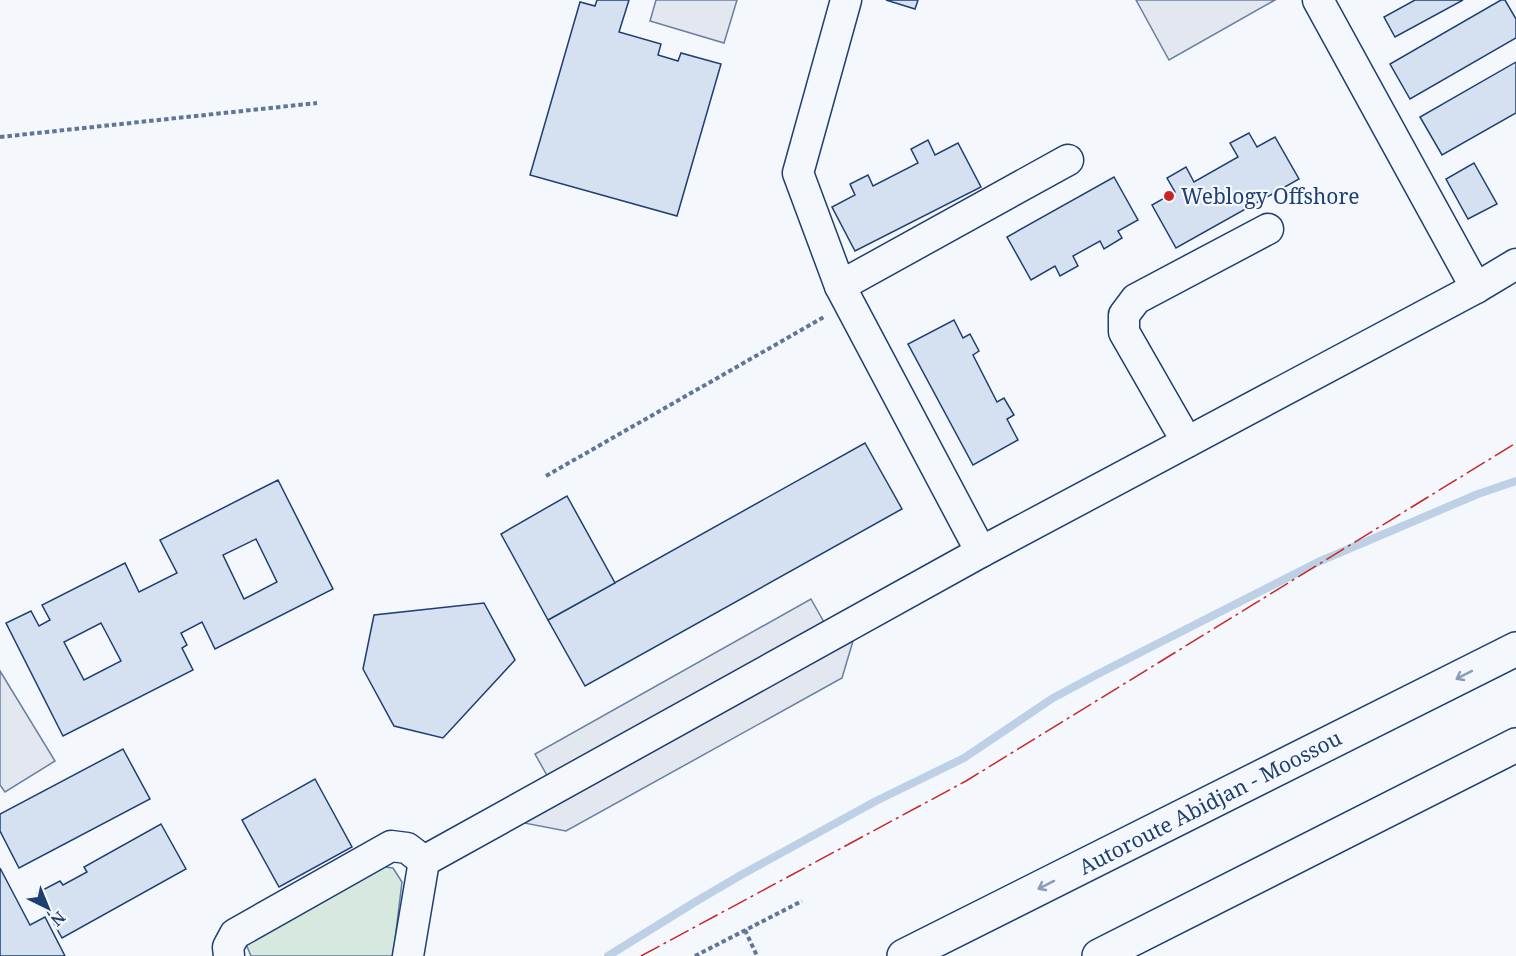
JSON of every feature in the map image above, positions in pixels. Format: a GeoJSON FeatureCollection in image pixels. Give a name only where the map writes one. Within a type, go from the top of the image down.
{"type":"FeatureCollection","features":[{"type":"Feature","properties":{"kind":"highway","name":"Autoroute Abidjan - Moossou"},"geometry":{"type":"LineString","coordinates":[[904,956],[1516,649]]}},
{"type":"Feature","properties":{"kind":"highway"},"geometry":{"type":"LineString","coordinates":[[1099,956],[1516,745]]}},
{"type":"Feature","properties":{"kind":"street"},"geometry":{"type":"LineString","coordinates":[[1318,0],[1476,288]]}},
{"type":"Feature","properties":{"kind":"street"},"geometry":{"type":"LineString","coordinates":[[840,2],[798,173],[844,294],[981,552]]}},
{"type":"Feature","properties":{"kind":"street"},"geometry":{"type":"LineString","coordinates":[[844,294],[1068,159]]}},
{"type":"Feature","properties":{"kind":"street"},"geometry":{"type":"LineString","coordinates":[[1187,442],[1124,332],[1124,315],[1136,299],[1268,229]]}},
{"type":"Feature","properties":{"kind":"street"},"geometry":{"type":"LineString","coordinates":[[424,861],[981,552],[1476,288],[1516,264]]}},
{"type":"Feature","properties":{"kind":"street"},"geometry":{"type":"LineString","coordinates":[[1133,956],[1439,799],[1516,751]]}},
{"type":"Feature","properties":{"kind":"street"},"geometry":{"type":"LineString","coordinates":[[229,956],[228,947],[235,934],[391,846],[407,848],[424,861]]}},
{"type":"Feature","properties":{"kind":"street"},"geometry":{"type":"LineString","coordinates":[[408,956],[424,861]]}},
{"type":"Feature","properties":{"kind":"path"},"geometry":{"type":"LineString","coordinates":[[0,137],[317,103]]}},
{"type":"Feature","properties":{"kind":"path"},"geometry":{"type":"LineString","coordinates":[[546,476],[844,294]]}},
{"type":"Feature","properties":{"kind":"path"},"geometry":{"type":"LineString","coordinates":[[695,956],[802,901]]}},
{"type":"Feature","properties":{"kind":"path"},"geometry":{"type":"LineString","coordinates":[[745,930],[757,956]]}},
{"type":"Feature","properties":{"kind":"shaded area"},"geometry":{"type":"Polygon","coordinates":[[[656,0],[737,0],[724,43],[650,21],[656,0]]]}},
{"type":"Feature","properties":{"kind":"shaded area"},"geometry":{"type":"Polygon","coordinates":[[[1136,0],[1275,0],[1169,60],[1136,0]]]}},
{"type":"Feature","properties":{"kind":"shaded area"},"geometry":{"type":"Polygon","coordinates":[[[811,599],[825,624],[549,779],[535,754],[811,599]]]}},
{"type":"Feature","properties":{"kind":"shaded area"},"geometry":{"type":"Polygon","coordinates":[[[853,641],[842,678],[566,831],[524,823],[853,641]]]}},
{"type":"Feature","properties":{"kind":"shaded area"},"geometry":{"type":"Polygon","coordinates":[[[0,671],[55,761],[5,792],[0,785],[0,671]]]}},
{"type":"Feature","properties":{"kind":"shaded area"},"geometry":{"type":"Polygon","coordinates":[[[378,866],[393,868],[402,882],[393,956],[251,956],[246,944],[378,866]]]}},
{"type":"Feature","properties":{"kind":"building"},"geometry":{"type":"Polygon","coordinates":[[[597,0],[629,0],[619,32],[661,44],[658,55],[678,61],[681,53],[721,64],[677,216],[530,175],[580,2],[595,6],[597,0]]]}},
{"type":"Feature","properties":{"kind":"building"},"geometry":{"type":"Polygon","coordinates":[[[886,0],[918,0],[915,9],[886,0]]]}},
{"type":"Feature","properties":{"kind":"building"},"geometry":{"type":"Polygon","coordinates":[[[1415,0],[1463,0],[1395,37],[1384,17],[1415,0]]]}},
{"type":"Feature","properties":{"kind":"building"},"geometry":{"type":"Polygon","coordinates":[[[1501,0],[1505,0],[1516,19],[1516,38],[1410,99],[1390,64],[1501,0]]]}},
{"type":"Feature","properties":{"kind":"building"},"geometry":{"type":"Polygon","coordinates":[[[1516,62],[1516,113],[1442,155],[1420,117],[1516,62]]]}},
{"type":"Feature","properties":{"kind":"building"},"geometry":{"type":"Polygon","coordinates":[[[1249,133],[1257,147],[1275,137],[1299,179],[1176,248],[1152,205],[1175,192],[1167,178],[1186,167],[1194,182],[1238,157],[1230,143],[1249,133]]]}},
{"type":"Feature","properties":{"kind":"building"},"geometry":{"type":"Polygon","coordinates":[[[928,140],[935,155],[958,143],[981,187],[855,251],[832,207],[855,195],[850,184],[868,175],[873,186],[918,163],[911,149],[928,140]]]}},
{"type":"Feature","properties":{"kind":"building"},"geometry":{"type":"Polygon","coordinates":[[[1474,163],[1497,204],[1468,219],[1446,179],[1474,163]]]}},
{"type":"Feature","properties":{"kind":"building"},"geometry":{"type":"Polygon","coordinates":[[[1114,177],[1138,220],[1118,231],[1122,238],[1104,249],[1100,241],[1073,256],[1078,266],[1060,276],[1055,266],[1031,280],[1007,237],[1114,177]]]}},
{"type":"Feature","properties":{"kind":"building"},"geometry":{"type":"Polygon","coordinates":[[[954,320],[963,338],[970,334],[979,351],[973,355],[997,402],[1004,398],[1014,415],[1007,419],[1018,440],[973,465],[908,344],[954,320]]]}},
{"type":"Feature","properties":{"kind":"building"},"geometry":{"type":"Polygon","coordinates":[[[865,443],[902,509],[585,686],[548,620],[865,443]]]}},
{"type":"Feature","properties":{"kind":"building"},"geometry":{"type":"Polygon","coordinates":[[[278,480],[333,589],[215,649],[202,622],[181,633],[187,645],[182,648],[193,670],[63,736],[6,623],[31,611],[39,626],[50,620],[42,605],[125,563],[139,592],[177,573],[160,540],[278,480]],[[256,539],[223,555],[244,599],[277,582],[256,539]],[[101,623],[64,642],[84,680],[121,661],[101,623]]]}},
{"type":"Feature","properties":{"kind":"building"},"geometry":{"type":"Polygon","coordinates":[[[567,496],[615,583],[548,620],[501,534],[567,496]]]}},
{"type":"Feature","properties":{"kind":"building"},"geometry":{"type":"Polygon","coordinates":[[[484,603],[515,660],[443,738],[394,726],[363,669],[374,615],[484,603]]]}},
{"type":"Feature","properties":{"kind":"building"},"geometry":{"type":"Polygon","coordinates":[[[123,749],[150,799],[19,868],[0,831],[0,814],[123,749]]]}},
{"type":"Feature","properties":{"kind":"building"},"geometry":{"type":"Polygon","coordinates":[[[315,779],[352,847],[279,887],[242,820],[315,779]]]}},
{"type":"Feature","properties":{"kind":"building"},"geometry":{"type":"Polygon","coordinates":[[[161,824],[186,869],[62,938],[37,893],[60,881],[63,885],[87,872],[84,867],[161,824]]]}},
{"type":"Feature","properties":{"kind":"building"},"geometry":{"type":"Polygon","coordinates":[[[0,868],[30,925],[45,917],[65,956],[0,956],[0,868]]]}},
{"type":"Feature","properties":{"kind":"waterway"},"geometry":{"type":"LineString","coordinates":[[608,956],[741,875],[876,801],[964,758],[1053,698],[1096,675],[1318,562],[1478,494],[1516,481]]}},
{"type":"Feature","properties":{"kind":"power"},"geometry":{"type":"LineString","coordinates":[[641,956],[966,781],[1516,443]]}},
{"type":"Feature","properties":{"kind":"place","name":"Weblogy Offshore"},"geometry":{"type":"Point","coordinates":[1169,196]}}]}
